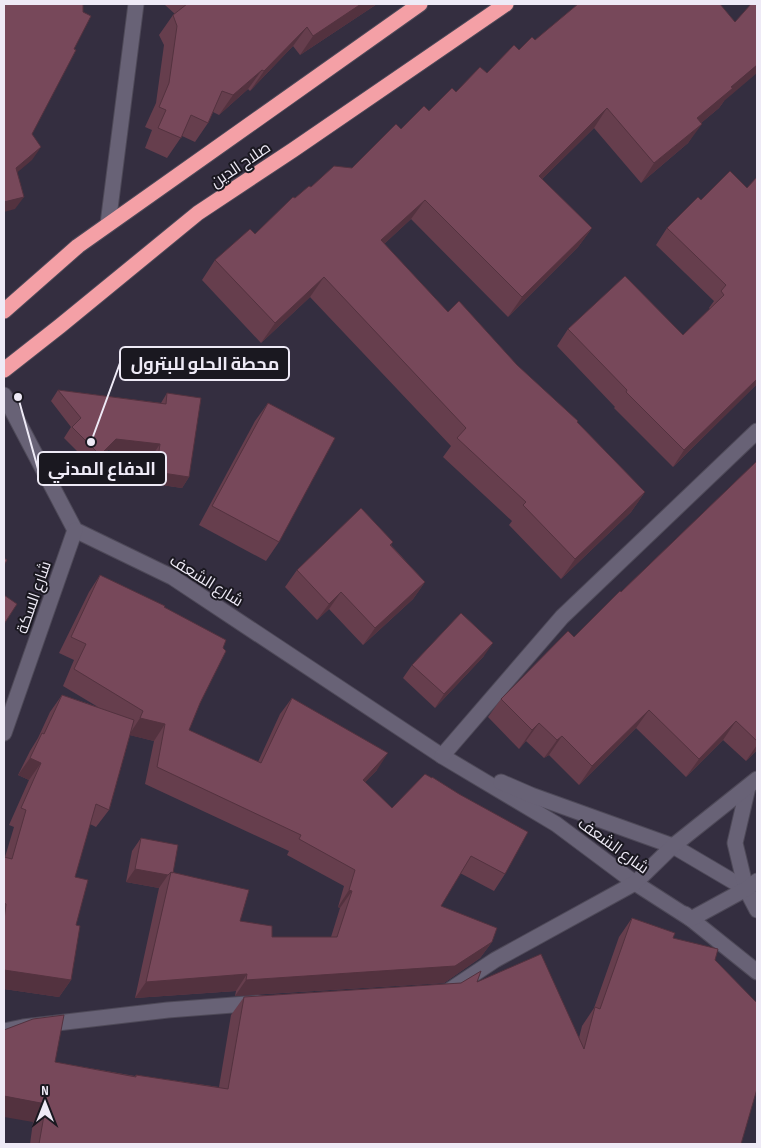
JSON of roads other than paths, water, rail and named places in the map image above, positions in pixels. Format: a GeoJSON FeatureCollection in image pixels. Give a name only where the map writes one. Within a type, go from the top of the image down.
{"type":"FeatureCollection","features":[{"type":"Feature","properties":{"kind":"highway","name":"صلاح الدين"},"geometry":{"type":"LineString","coordinates":[[4,311],[78,246],[420,4]]}},
{"type":"Feature","properties":{"kind":"highway","name":"صلاح الدين"},"geometry":{"type":"LineString","coordinates":[[4,370],[198,213],[506,4]]}},
{"type":"Feature","properties":{"kind":"highway"},"geometry":{"type":"LineString","coordinates":[[4,296],[33,286]]}},
{"type":"Feature","properties":{"kind":"street"},"geometry":{"type":"LineString","coordinates":[[108,224],[136,4]]}},
{"type":"Feature","properties":{"kind":"street"},"geometry":{"type":"LineString","coordinates":[[4,395],[75,530]]}},
{"type":"Feature","properties":{"kind":"street"},"geometry":{"type":"LineString","coordinates":[[442,756],[562,617],[757,431]]}},
{"type":"Feature","properties":{"kind":"street","name":"شارع السكة"},"geometry":{"type":"LineString","coordinates":[[4,732],[75,530]]}},
{"type":"Feature","properties":{"kind":"street","name":"شارع الشعف"},"geometry":{"type":"LineString","coordinates":[[75,530],[172,577],[442,756],[556,824],[635,883],[692,919]]}},
{"type":"Feature","properties":{"kind":"street","name":"شارع الشعف"},"geometry":{"type":"LineString","coordinates":[[442,756],[531,795],[673,846],[752,885]]}},
{"type":"Feature","properties":{"kind":"street"},"geometry":{"type":"LineString","coordinates":[[428,993],[447,992],[495,960],[635,883],[673,846],[753,783]]}},
{"type":"Feature","properties":{"kind":"street"},"geometry":{"type":"LineString","coordinates":[[753,783],[735,843],[752,885],[757,910]]}},
{"type":"Feature","properties":{"kind":"street"},"geometry":{"type":"LineString","coordinates":[[752,885],[692,919],[757,972]]}},
{"type":"Feature","properties":{"kind":"street"},"geometry":{"type":"LineString","coordinates":[[4,1031],[23,1027],[168,1010],[277,1002]]}},
{"type":"Feature","properties":{"kind":"place","name":"الدفاع المدني"},"geometry":{"type":"Point","coordinates":[18,397]}},
{"type":"Feature","properties":{"kind":"place","name":"محطة الحلو للبترول"},"geometry":{"type":"Point","coordinates":[91,442]}}]}
